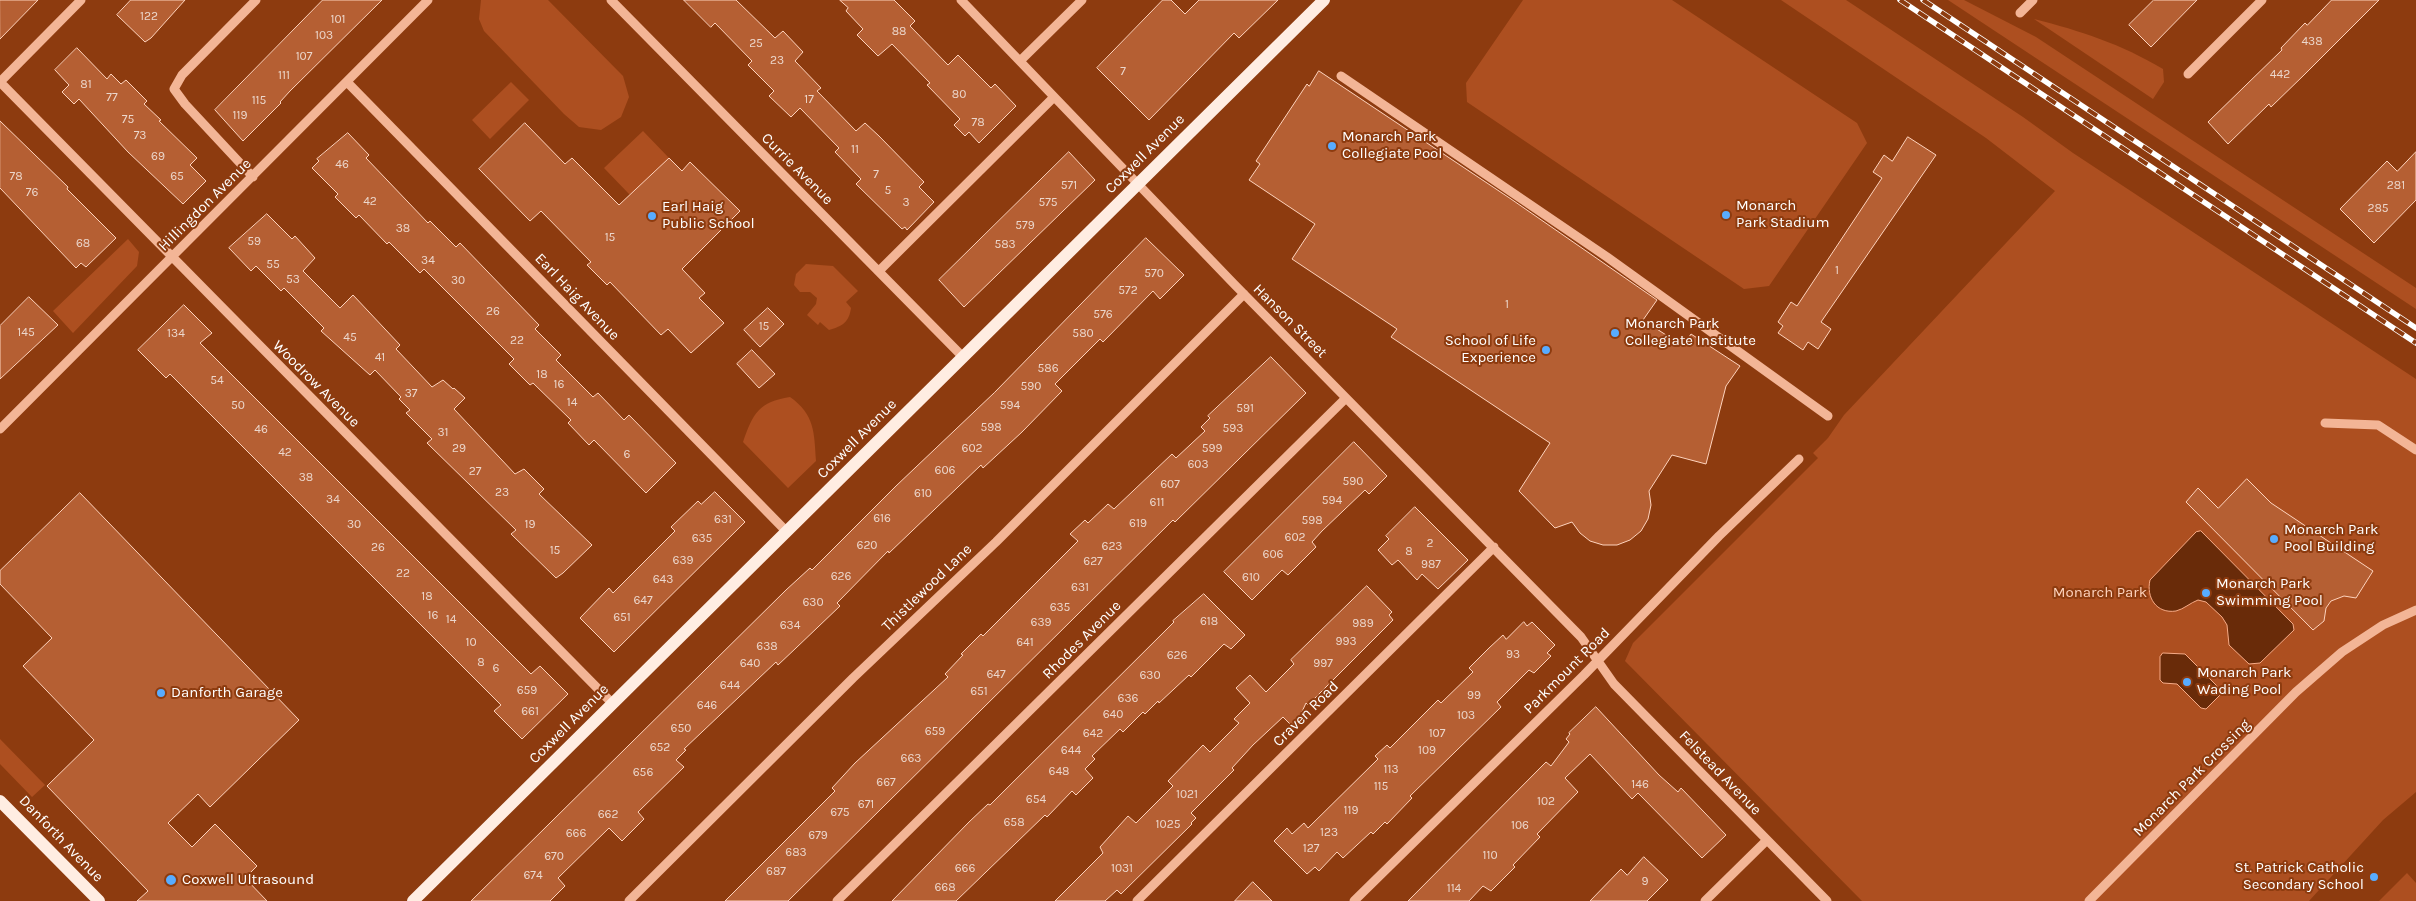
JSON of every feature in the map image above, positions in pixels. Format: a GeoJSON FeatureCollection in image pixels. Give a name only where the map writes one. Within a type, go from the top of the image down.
{"type":"FeatureCollection","features":[{"type":"Feature","properties":{"kind":"main road","name":"Coxwell Avenue"},"geometry":{"type":"LineString","coordinates":[[413,901],[1324,0]]}},
{"type":"Feature","properties":{"kind":"main road","name":"Danforth Avenue"},"geometry":{"type":"LineString","coordinates":[[0,801],[98,901]]}},
{"type":"Feature","properties":{"kind":"street"},"geometry":{"type":"LineString","coordinates":[[0,82],[81,0]]}},
{"type":"Feature","properties":{"kind":"street"},"geometry":{"type":"LineString","coordinates":[[253,177],[185,104],[174,88],[182,75],[256,0]]}},
{"type":"Feature","properties":{"kind":"street","name":"Hillingdon Avenue"},"geometry":{"type":"LineString","coordinates":[[0,429],[428,0]]}},
{"type":"Feature","properties":{"kind":"street","name":"Currie Avenue"},"geometry":{"type":"LineString","coordinates":[[611,0],[963,357]]}},
{"type":"Feature","properties":{"kind":"street","name":"Hanson Street"},"geometry":{"type":"LineString","coordinates":[[961,0],[1244,294],[1494,547],[1581,637],[1599,660]]}},
{"type":"Feature","properties":{"kind":"street"},"geometry":{"type":"LineString","coordinates":[[1020,61],[1082,0]]}},
{"type":"Feature","properties":{"kind":"street"},"geometry":{"type":"LineString","coordinates":[[2020,13],[2033,0]]}},
{"type":"Feature","properties":{"kind":"street"},"geometry":{"type":"LineString","coordinates":[[2188,74],[2262,0]]}},
{"type":"Feature","properties":{"kind":"street"},"geometry":{"type":"LineString","coordinates":[[1341,76],[1607,256],[1828,416]]}},
{"type":"Feature","properties":{"kind":"street","name":"Woodrow Avenue"},"geometry":{"type":"LineString","coordinates":[[0,82],[613,704]]}},
{"type":"Feature","properties":{"kind":"street","name":"Earl Haig Avenue"},"geometry":{"type":"LineString","coordinates":[[347,82],[786,531]]}},
{"type":"Feature","properties":{"kind":"street"},"geometry":{"type":"LineString","coordinates":[[879,270],[1054,97]]}},
{"type":"Feature","properties":{"kind":"street","name":"Thistlewood Lane"},"geometry":{"type":"LineString","coordinates":[[629,901],[867,665],[996,542],[1244,294]]}},
{"type":"Feature","properties":{"kind":"street","name":"Rhodes Avenue"},"geometry":{"type":"LineString","coordinates":[[837,901],[1346,398]]}},
{"type":"Feature","properties":{"kind":"street"},"geometry":{"type":"LineString","coordinates":[[2325,424],[2378,425],[2416,450]]}},
{"type":"Feature","properties":{"kind":"street","name":"Parkmount Road"},"geometry":{"type":"LineString","coordinates":[[1354,901],[1599,660],[1719,536],[1799,459]]}},
{"type":"Feature","properties":{"kind":"street","name":"Craven Road"},"geometry":{"type":"LineString","coordinates":[[1137,901],[1494,547]]}},
{"type":"Feature","properties":{"kind":"street","name":"Monarch Park Crossing"},"geometry":{"type":"LineString","coordinates":[[2089,901],[2309,681],[2342,652],[2383,625],[2416,610]]}},
{"type":"Feature","properties":{"kind":"street","name":"Felstead Avenue"},"geometry":{"type":"LineString","coordinates":[[1599,660],[1614,684],[1826,901]]}},
{"type":"Feature","properties":{"kind":"street"},"geometry":{"type":"LineString","coordinates":[[1705,901],[1767,840]]}},
{"type":"Feature","properties":{"kind":"green space"},"geometry":{"type":"Polygon","coordinates":[[[481,0],[548,0],[623,76],[629,97],[621,117],[601,130],[579,127],[564,114],[484,31],[479,19],[481,0]]]}},
{"type":"Feature","properties":{"kind":"green space","name":"Monarch Park Stadium"},"geometry":{"type":"Polygon","coordinates":[[[1523,0],[1672,0],[1857,123],[1867,143],[1769,286],[1744,289],[1467,102],[1466,83],[1523,0]]]}},
{"type":"Feature","properties":{"kind":"green space","name":"Monarch Park"},"geometry":{"type":"Polygon","coordinates":[[[1781,0],[1846,0],[2023,117],[2073,153],[2416,379],[2416,792],[2383,820],[2309,901],[1862,901],[1625,661],[1633,643],[1818,458],[1813,453],[1828,438],[1844,415],[2055,191],[1986,138],[1781,0]]]}},
{"type":"Feature","properties":{"kind":"green space"},"geometry":{"type":"Polygon","coordinates":[[[1948,0],[1964,0],[2036,37],[2416,288],[2416,309],[1948,0]]]}},
{"type":"Feature","properties":{"kind":"green space"},"geometry":{"type":"Polygon","coordinates":[[[2034,19],[2068,28],[2132,52],[2163,69],[2164,82],[2153,99],[2034,19]]]}},
{"type":"Feature","properties":{"kind":"green space"},"geometry":{"type":"Polygon","coordinates":[[[511,82],[529,100],[490,139],[472,120],[511,82]]]}},
{"type":"Feature","properties":{"kind":"green space"},"geometry":{"type":"Polygon","coordinates":[[[643,131],[669,158],[630,195],[604,168],[643,131]]]}},
{"type":"Feature","properties":{"kind":"green space"},"geometry":{"type":"Polygon","coordinates":[[[128,239],[139,252],[137,266],[73,333],[53,311],[128,239]]]}},
{"type":"Feature","properties":{"kind":"green space"},"geometry":{"type":"Polygon","coordinates":[[[806,264],[833,266],[858,291],[846,302],[851,308],[849,317],[842,325],[829,330],[820,322],[818,325],[807,315],[816,304],[817,298],[810,292],[800,292],[794,285],[796,274],[806,264]]]}},
{"type":"Feature","properties":{"kind":"green space"},"geometry":{"type":"Polygon","coordinates":[[[790,397],[804,411],[812,425],[816,461],[788,488],[743,442],[750,423],[759,410],[771,402],[790,397]]]}},
{"type":"Feature","properties":{"kind":"green space"},"geometry":{"type":"Polygon","coordinates":[[[0,739],[45,785],[32,797],[0,764],[0,739]]]}},
{"type":"Feature","properties":{"kind":"green space"},"geometry":{"type":"Polygon","coordinates":[[[2407,873],[2416,883],[2416,901],[2379,901],[2407,873]]]}},
{"type":"Feature","properties":{"kind":"shaded area","name":"Monarch Park Swimming Pool"},"geometry":{"type":"Polygon","coordinates":[[[2201,531],[2293,624],[2294,630],[2260,663],[2249,664],[2229,645],[2227,625],[2222,617],[2206,602],[2198,600],[2179,610],[2169,611],[2158,607],[2151,598],[2150,580],[2196,532],[2201,531]]]}},
{"type":"Feature","properties":{"kind":"shaded area","name":"Monarch Park Wading Pool"},"geometry":{"type":"Polygon","coordinates":[[[2163,653],[2185,654],[2221,690],[2221,694],[2206,709],[2201,708],[2177,684],[2163,683],[2160,680],[2160,657],[2163,653]]]}},
{"type":"Feature","properties":{"kind":"building"},"geometry":{"type":"Polygon","coordinates":[[[0,0],[38,0],[0,39],[0,0]]]}},
{"type":"Feature","properties":{"kind":"building"},"geometry":{"type":"Polygon","coordinates":[[[131,0],[185,0],[151,38],[145,42],[117,15],[131,0]]]}},
{"type":"Feature","properties":{"kind":"building"},"geometry":{"type":"Polygon","coordinates":[[[323,0],[382,0],[290,91],[281,103],[243,141],[215,110],[323,0]]]}},
{"type":"Feature","properties":{"kind":"building"},"geometry":{"type":"Polygon","coordinates":[[[684,0],[736,0],[775,38],[783,31],[803,52],[795,61],[821,88],[817,91],[856,131],[865,123],[879,136],[924,182],[919,187],[934,202],[907,230],[905,227],[902,229],[856,184],[861,179],[835,152],[839,148],[800,108],[791,117],[769,96],[774,91],[748,65],[752,61],[715,23],[711,27],[684,0]]]}},
{"type":"Feature","properties":{"kind":"building"},"geometry":{"type":"Polygon","coordinates":[[[840,0],[894,0],[915,21],[910,26],[948,65],[958,55],[991,88],[995,84],[1016,106],[979,143],[969,132],[965,136],[954,125],[960,119],[927,85],[930,83],[892,44],[878,56],[857,35],[863,29],[846,11],[848,8],[840,0]]]}},
{"type":"Feature","properties":{"kind":"building"},"geometry":{"type":"Polygon","coordinates":[[[1163,0],[1171,0],[1185,14],[1199,0],[1278,0],[1239,38],[1234,33],[1149,120],[1097,68],[1163,0]]]}},
{"type":"Feature","properties":{"kind":"building"},"geometry":{"type":"Polygon","coordinates":[[[2154,0],[2197,0],[2151,47],[2129,25],[2154,0]]]}},
{"type":"Feature","properties":{"kind":"building"},"geometry":{"type":"Polygon","coordinates":[[[2332,0],[2379,0],[2271,107],[2269,104],[2228,144],[2208,122],[2282,50],[2281,48],[2305,23],[2307,25],[2332,0]]]}},
{"type":"Feature","properties":{"kind":"building"},"geometry":{"type":"Polygon","coordinates":[[[77,48],[107,79],[111,74],[121,84],[126,80],[147,101],[144,104],[161,120],[159,121],[197,158],[190,165],[206,181],[183,204],[128,152],[79,99],[74,104],[62,92],[69,85],[55,70],[77,48]]]}},
{"type":"Feature","properties":{"kind":"building","name":"Monarch Park Collegiate Institute"},"geometry":{"type":"Polygon","coordinates":[[[1319,71],[1511,199],[1657,300],[1643,320],[1683,346],[1691,334],[1740,366],[1726,386],[1706,464],[1672,455],[1649,491],[1651,505],[1648,519],[1641,531],[1630,540],[1617,545],[1603,545],[1590,541],[1580,533],[1572,522],[1555,528],[1519,491],[1550,443],[1391,337],[1397,329],[1292,259],[1315,224],[1249,180],[1260,164],[1256,161],[1307,84],[1309,86],[1319,71]]]}},
{"type":"Feature","properties":{"kind":"building"},"geometry":{"type":"Polygon","coordinates":[[[0,121],[68,187],[67,189],[116,238],[86,267],[81,263],[76,268],[0,188],[0,121]]]}},
{"type":"Feature","properties":{"kind":"building","name":"Earl Haig Public School"},"geometry":{"type":"Polygon","coordinates":[[[525,123],[565,164],[572,158],[619,205],[669,158],[682,171],[690,162],[740,211],[682,269],[705,293],[699,298],[724,323],[691,353],[668,329],[661,335],[610,282],[607,285],[587,265],[591,262],[541,211],[530,221],[479,169],[525,123]]]}},
{"type":"Feature","properties":{"kind":"building"},"geometry":{"type":"Polygon","coordinates":[[[348,133],[369,155],[366,158],[428,223],[430,221],[456,247],[460,243],[539,325],[535,329],[561,355],[556,360],[593,397],[598,393],[624,420],[629,415],[676,463],[646,493],[594,440],[589,445],[568,423],[571,420],[533,383],[530,385],[509,364],[514,359],[424,269],[420,273],[389,242],[387,244],[359,215],[356,218],[335,197],[338,194],[312,168],[319,161],[317,159],[348,133]]]}},
{"type":"Feature","properties":{"kind":"building","name":"Monarch Park Stadium"},"geometry":{"type":"Polygon","coordinates":[[[1908,137],[1936,155],[1821,322],[1831,329],[1818,349],[1808,342],[1803,350],[1778,333],[1783,326],[1778,322],[1791,302],[1797,306],[1882,178],[1873,172],[1884,155],[1892,161],[1908,137]]]}},
{"type":"Feature","properties":{"kind":"building"},"geometry":{"type":"Polygon","coordinates":[[[1069,152],[1095,180],[964,307],[939,280],[1069,152]]]}},
{"type":"Feature","properties":{"kind":"building"},"geometry":{"type":"Polygon","coordinates":[[[2416,152],[2416,200],[2374,243],[2340,209],[2387,161],[2397,171],[2416,152]]]}},
{"type":"Feature","properties":{"kind":"building"},"geometry":{"type":"Polygon","coordinates":[[[267,214],[292,239],[295,236],[315,258],[303,271],[340,308],[353,295],[400,345],[396,349],[432,387],[443,380],[465,398],[454,409],[515,474],[524,469],[544,489],[539,494],[592,545],[563,573],[556,578],[511,534],[516,530],[427,443],[432,439],[406,413],[410,410],[399,399],[401,397],[375,370],[370,375],[321,331],[324,328],[284,288],[281,291],[256,266],[251,271],[229,248],[267,214]]]}},
{"type":"Feature","properties":{"kind":"building"},"geometry":{"type":"Polygon","coordinates":[[[1146,238],[1184,275],[1160,299],[1153,291],[1103,342],[1100,339],[1055,384],[1062,391],[1022,432],[983,468],[981,465],[889,553],[888,551],[837,603],[840,606],[778,665],[776,662],[684,749],[686,750],[676,760],[684,767],[638,812],[644,819],[622,841],[609,828],[558,878],[565,886],[550,901],[471,901],[786,590],[810,568],[812,570],[896,486],[994,393],[1146,238]]]}},
{"type":"Feature","properties":{"kind":"building"},"geometry":{"type":"Polygon","coordinates":[[[29,297],[58,325],[0,379],[0,326],[29,297]]]}},
{"type":"Feature","properties":{"kind":"building"},"geometry":{"type":"Polygon","coordinates":[[[184,305],[212,333],[200,343],[531,674],[540,666],[568,694],[522,739],[494,711],[501,705],[170,374],[166,378],[138,350],[184,305]]]}},
{"type":"Feature","properties":{"kind":"building"},"geometry":{"type":"Polygon","coordinates":[[[768,308],[784,324],[760,347],[744,330],[768,308]]]}},
{"type":"Feature","properties":{"kind":"building"},"geometry":{"type":"Polygon","coordinates":[[[752,350],[775,374],[759,388],[737,364],[752,350]]]}},
{"type":"Feature","properties":{"kind":"building"},"geometry":{"type":"Polygon","coordinates":[[[1271,357],[1306,393],[1175,522],[1173,520],[788,901],[725,901],[835,791],[832,788],[855,763],[948,677],[945,674],[963,655],[961,654],[981,634],[983,636],[1078,541],[1070,534],[1085,520],[1088,523],[1108,504],[1114,509],[1172,454],[1176,458],[1205,431],[1201,427],[1210,418],[1208,416],[1271,357]]]}},
{"type":"Feature","properties":{"kind":"building"},"geometry":{"type":"Polygon","coordinates":[[[1354,442],[1387,476],[1369,494],[1365,490],[1322,531],[1312,542],[1316,547],[1288,575],[1282,570],[1252,600],[1224,572],[1354,442]]]}},
{"type":"Feature","properties":{"kind":"building","name":"Monarch Park Pool Building"},"geometry":{"type":"Polygon","coordinates":[[[2247,479],[2271,503],[2373,571],[2356,598],[2344,596],[2331,601],[2326,608],[2324,621],[2313,630],[2186,502],[2198,488],[2218,508],[2247,479]]]}},
{"type":"Feature","properties":{"kind":"building"},"geometry":{"type":"Polygon","coordinates":[[[715,492],[745,522],[614,652],[580,618],[609,588],[613,593],[675,531],[671,527],[698,501],[701,504],[715,492]]]}},
{"type":"Feature","properties":{"kind":"building","name":"Danforth Garage"},"geometry":{"type":"Polygon","coordinates":[[[80,493],[299,720],[210,807],[198,794],[168,823],[192,847],[215,824],[257,866],[245,878],[267,901],[137,901],[148,891],[47,786],[94,740],[23,666],[52,638],[0,584],[0,571],[80,493]]]}},
{"type":"Feature","properties":{"kind":"building"},"geometry":{"type":"Polygon","coordinates":[[[1415,507],[1468,560],[1438,589],[1422,574],[1417,580],[1398,560],[1392,565],[1378,550],[1389,539],[1386,536],[1415,507]]]}},
{"type":"Feature","properties":{"kind":"building"},"geometry":{"type":"Polygon","coordinates":[[[1367,586],[1392,612],[1389,615],[1393,620],[1308,705],[1306,703],[1300,716],[1291,725],[1283,717],[1253,745],[1232,768],[1234,770],[1191,813],[1196,818],[1192,824],[1121,894],[1117,890],[1105,901],[1055,901],[1103,853],[1100,847],[1128,816],[1136,823],[1173,786],[1168,781],[1203,745],[1210,752],[1239,723],[1234,719],[1250,703],[1236,688],[1250,675],[1266,692],[1294,664],[1291,660],[1367,586]]]}},
{"type":"Feature","properties":{"kind":"building"},"geometry":{"type":"Polygon","coordinates":[[[1204,594],[1245,635],[1231,649],[1224,644],[1191,677],[1189,675],[1145,714],[1143,712],[1123,732],[1120,729],[1092,756],[1095,759],[1085,769],[1093,778],[1076,795],[1072,791],[1047,817],[1045,815],[956,901],[892,901],[969,822],[988,804],[990,805],[1173,621],[1204,594]]]}},
{"type":"Feature","properties":{"kind":"building"},"geometry":{"type":"Polygon","coordinates":[[[1524,622],[1527,626],[1532,622],[1555,645],[1547,653],[1551,656],[1534,673],[1529,670],[1497,702],[1501,707],[1410,796],[1412,798],[1387,824],[1385,822],[1373,834],[1371,832],[1343,858],[1337,852],[1319,871],[1315,867],[1307,874],[1274,841],[1287,828],[1292,834],[1304,823],[1308,828],[1378,759],[1375,756],[1387,745],[1390,748],[1438,700],[1441,703],[1473,672],[1469,668],[1489,648],[1503,635],[1506,639],[1524,622]]]}},
{"type":"Feature","properties":{"kind":"building"},"geometry":{"type":"Polygon","coordinates":[[[1596,707],[1659,775],[1678,792],[1681,788],[1726,835],[1702,858],[1638,793],[1632,799],[1590,754],[1565,778],[1578,792],[1537,834],[1540,837],[1513,865],[1515,867],[1491,891],[1483,886],[1469,901],[1408,901],[1546,762],[1551,766],[1569,742],[1566,739],[1569,733],[1596,707]]]}},
{"type":"Feature","properties":{"kind":"building"},"geometry":{"type":"Polygon","coordinates":[[[1644,857],[1668,880],[1647,901],[1590,901],[1621,869],[1627,875],[1644,857]]]}},
{"type":"Feature","properties":{"kind":"building"},"geometry":{"type":"Polygon","coordinates":[[[1253,882],[1272,901],[1235,901],[1253,882]]]}},
{"type":"Feature","properties":{"kind":"railway"},"geometry":{"type":"LineString","coordinates":[[1900,0],[2416,343]]}},
{"type":"Feature","properties":{"kind":"railway"},"geometry":{"type":"LineString","coordinates":[[1923,0],[2416,328]]}},
{"type":"Feature","properties":{"kind":"place","name":"Monarch Park Collegiate Pool"},"geometry":{"type":"Point","coordinates":[1332,146]}},
{"type":"Feature","properties":{"kind":"place","name":"Monarch Park Stadium"},"geometry":{"type":"Point","coordinates":[1726,215]}},
{"type":"Feature","properties":{"kind":"place","name":"Earl Haig Public School"},"geometry":{"type":"Point","coordinates":[652,216]}},
{"type":"Feature","properties":{"kind":"place","name":"Monarch Park Collegiate Institute"},"geometry":{"type":"Point","coordinates":[1615,333]}},
{"type":"Feature","properties":{"kind":"place","name":"School of Life Experience"},"geometry":{"type":"Point","coordinates":[1546,350]}},
{"type":"Feature","properties":{"kind":"place","name":"Monarch Park Pool Building"},"geometry":{"type":"Point","coordinates":[2274,539]}},
{"type":"Feature","properties":{"kind":"place","name":"Monarch Park Swimming Pool"},"geometry":{"type":"Point","coordinates":[2206,593]}},
{"type":"Feature","properties":{"kind":"place","name":"Monarch Park Wading Pool"},"geometry":{"type":"Point","coordinates":[2187,682]}},
{"type":"Feature","properties":{"kind":"place","name":"Danforth Garage"},"geometry":{"type":"Point","coordinates":[161,693]}},
{"type":"Feature","properties":{"kind":"place","name":"St. Patrick Catholic Secondary School"},"geometry":{"type":"Point","coordinates":[2374,877]}},
{"type":"Feature","properties":{"kind":"place","name":"Coxwell Ultrasound"},"geometry":{"type":"Point","coordinates":[171,880]}}]}
